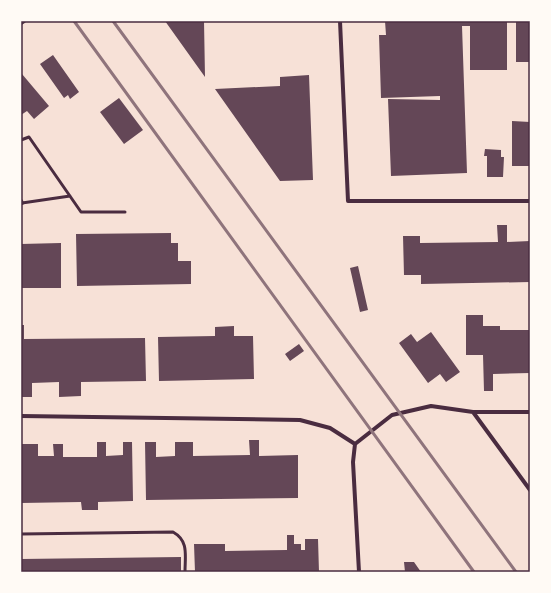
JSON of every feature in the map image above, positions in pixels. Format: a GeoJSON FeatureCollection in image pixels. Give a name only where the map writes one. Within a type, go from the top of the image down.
{"type":"FeatureCollection","features":[{"type":"Feature","properties":{"kind":"street"},"geometry":{"type":"LineString","coordinates":[[340,21],[348,200],[530,201]]}},
{"type":"Feature","properties":{"kind":"street"},"geometry":{"type":"LineString","coordinates":[[359,572],[353,462],[355,444],[392,414],[431,406],[473,412],[530,412]]}},
{"type":"Feature","properties":{"kind":"street"},"geometry":{"type":"LineString","coordinates":[[473,412],[530,490]]}},
{"type":"Feature","properties":{"kind":"street"},"geometry":{"type":"LineString","coordinates":[[21,416],[300,420],[330,428],[355,444]]}},
{"type":"Feature","properties":{"kind":"lane"},"geometry":{"type":"LineString","coordinates":[[21,140],[29,137],[81,212],[125,212]]}},
{"type":"Feature","properties":{"kind":"lane"},"geometry":{"type":"LineString","coordinates":[[21,202],[70,196]]}},
{"type":"Feature","properties":{"kind":"lane"},"geometry":{"type":"LineString","coordinates":[[21,534],[173,532],[181,536],[184,543],[185,572]]}},
{"type":"Feature","properties":{"kind":"building"},"geometry":{"type":"Polygon","coordinates":[[[165,21],[204,21],[205,77],[165,21]]]}},
{"type":"Feature","properties":{"kind":"building"},"geometry":{"type":"Polygon","coordinates":[[[385,21],[507,21],[507,70],[470,70],[470,26],[462,26],[467,173],[391,176],[388,99],[440,100],[440,96],[381,98],[379,35],[386,35],[385,21]]]}},
{"type":"Feature","properties":{"kind":"building"},"geometry":{"type":"Polygon","coordinates":[[[516,21],[530,21],[530,62],[516,62],[516,21]]]}},
{"type":"Feature","properties":{"kind":"building"},"geometry":{"type":"Polygon","coordinates":[[[53,55],[79,92],[70,99],[68,95],[64,98],[40,64],[53,55]]]}},
{"type":"Feature","properties":{"kind":"building"},"geometry":{"type":"Polygon","coordinates":[[[21,74],[49,106],[34,119],[27,111],[21,115],[21,74]]]}},
{"type":"Feature","properties":{"kind":"building"},"geometry":{"type":"Polygon","coordinates":[[[309,75],[313,180],[280,181],[215,89],[280,86],[280,77],[309,75]]]}},
{"type":"Feature","properties":{"kind":"building"},"geometry":{"type":"Polygon","coordinates":[[[119,98],[143,130],[124,144],[100,112],[119,98]]]}},
{"type":"Feature","properties":{"kind":"building"},"geometry":{"type":"Polygon","coordinates":[[[512,121],[530,122],[530,166],[512,166],[512,121]]]}},
{"type":"Feature","properties":{"kind":"building"},"geometry":{"type":"Polygon","coordinates":[[[485,149],[501,150],[501,157],[504,157],[503,177],[487,177],[487,156],[484,156],[485,149]]]}},
{"type":"Feature","properties":{"kind":"building"},"geometry":{"type":"Polygon","coordinates":[[[497,225],[507,225],[507,242],[530,241],[530,282],[421,284],[421,275],[404,275],[403,236],[420,236],[420,243],[498,242],[497,225]]]}},
{"type":"Feature","properties":{"kind":"building"},"geometry":{"type":"Polygon","coordinates":[[[171,233],[171,243],[178,243],[178,261],[191,261],[191,284],[77,286],[76,234],[171,233]]]}},
{"type":"Feature","properties":{"kind":"building"},"geometry":{"type":"Polygon","coordinates":[[[61,243],[61,288],[21,288],[21,244],[61,243]]]}},
{"type":"Feature","properties":{"kind":"building"},"geometry":{"type":"Polygon","coordinates":[[[358,266],[368,310],[360,312],[350,268],[358,266]]]}},
{"type":"Feature","properties":{"kind":"building"},"geometry":{"type":"Polygon","coordinates":[[[466,315],[483,315],[483,326],[500,326],[500,330],[530,330],[530,373],[493,374],[493,391],[484,391],[483,355],[466,355],[466,315]]]}},
{"type":"Feature","properties":{"kind":"building"},"geometry":{"type":"Polygon","coordinates":[[[21,325],[24,325],[24,339],[145,338],[146,381],[81,382],[81,396],[59,397],[59,382],[32,383],[32,397],[22,397],[21,325]]]}},
{"type":"Feature","properties":{"kind":"building"},"geometry":{"type":"Polygon","coordinates":[[[234,326],[234,336],[253,336],[254,379],[159,381],[158,337],[215,336],[215,327],[234,326]]]}},
{"type":"Feature","properties":{"kind":"building"},"geometry":{"type":"Polygon","coordinates":[[[431,332],[460,372],[446,382],[440,374],[428,383],[399,343],[411,334],[417,342],[431,332]]]}},
{"type":"Feature","properties":{"kind":"building"},"geometry":{"type":"Polygon","coordinates":[[[299,344],[304,351],[290,361],[285,354],[299,344]]]}},
{"type":"Feature","properties":{"kind":"building"},"geometry":{"type":"Polygon","coordinates":[[[249,440],[259,440],[259,456],[298,455],[298,498],[146,500],[145,442],[156,442],[156,457],[175,456],[175,442],[193,442],[193,456],[250,455],[249,440]]]}},
{"type":"Feature","properties":{"kind":"building"},"geometry":{"type":"Polygon","coordinates":[[[97,442],[106,442],[106,456],[123,455],[123,442],[132,442],[133,501],[98,502],[98,510],[82,510],[81,502],[21,503],[21,444],[38,444],[38,456],[54,456],[53,444],[63,444],[63,457],[97,457],[97,442]]]}},
{"type":"Feature","properties":{"kind":"building"},"geometry":{"type":"Polygon","coordinates":[[[287,535],[294,535],[294,544],[301,544],[301,550],[305,550],[305,539],[318,539],[319,572],[195,572],[194,544],[225,544],[225,551],[287,550],[287,535]]]}},
{"type":"Feature","properties":{"kind":"building"},"geometry":{"type":"Polygon","coordinates":[[[181,557],[181,572],[21,572],[21,559],[181,557]]]}},
{"type":"Feature","properties":{"kind":"building"},"geometry":{"type":"Polygon","coordinates":[[[404,562],[414,562],[421,572],[405,572],[404,562]]]}},
{"type":"Feature","properties":{"kind":"railway"},"geometry":{"type":"LineString","coordinates":[[74,21],[474,572]]}},
{"type":"Feature","properties":{"kind":"railway"},"geometry":{"type":"LineString","coordinates":[[113,21],[516,572]]}}]}
